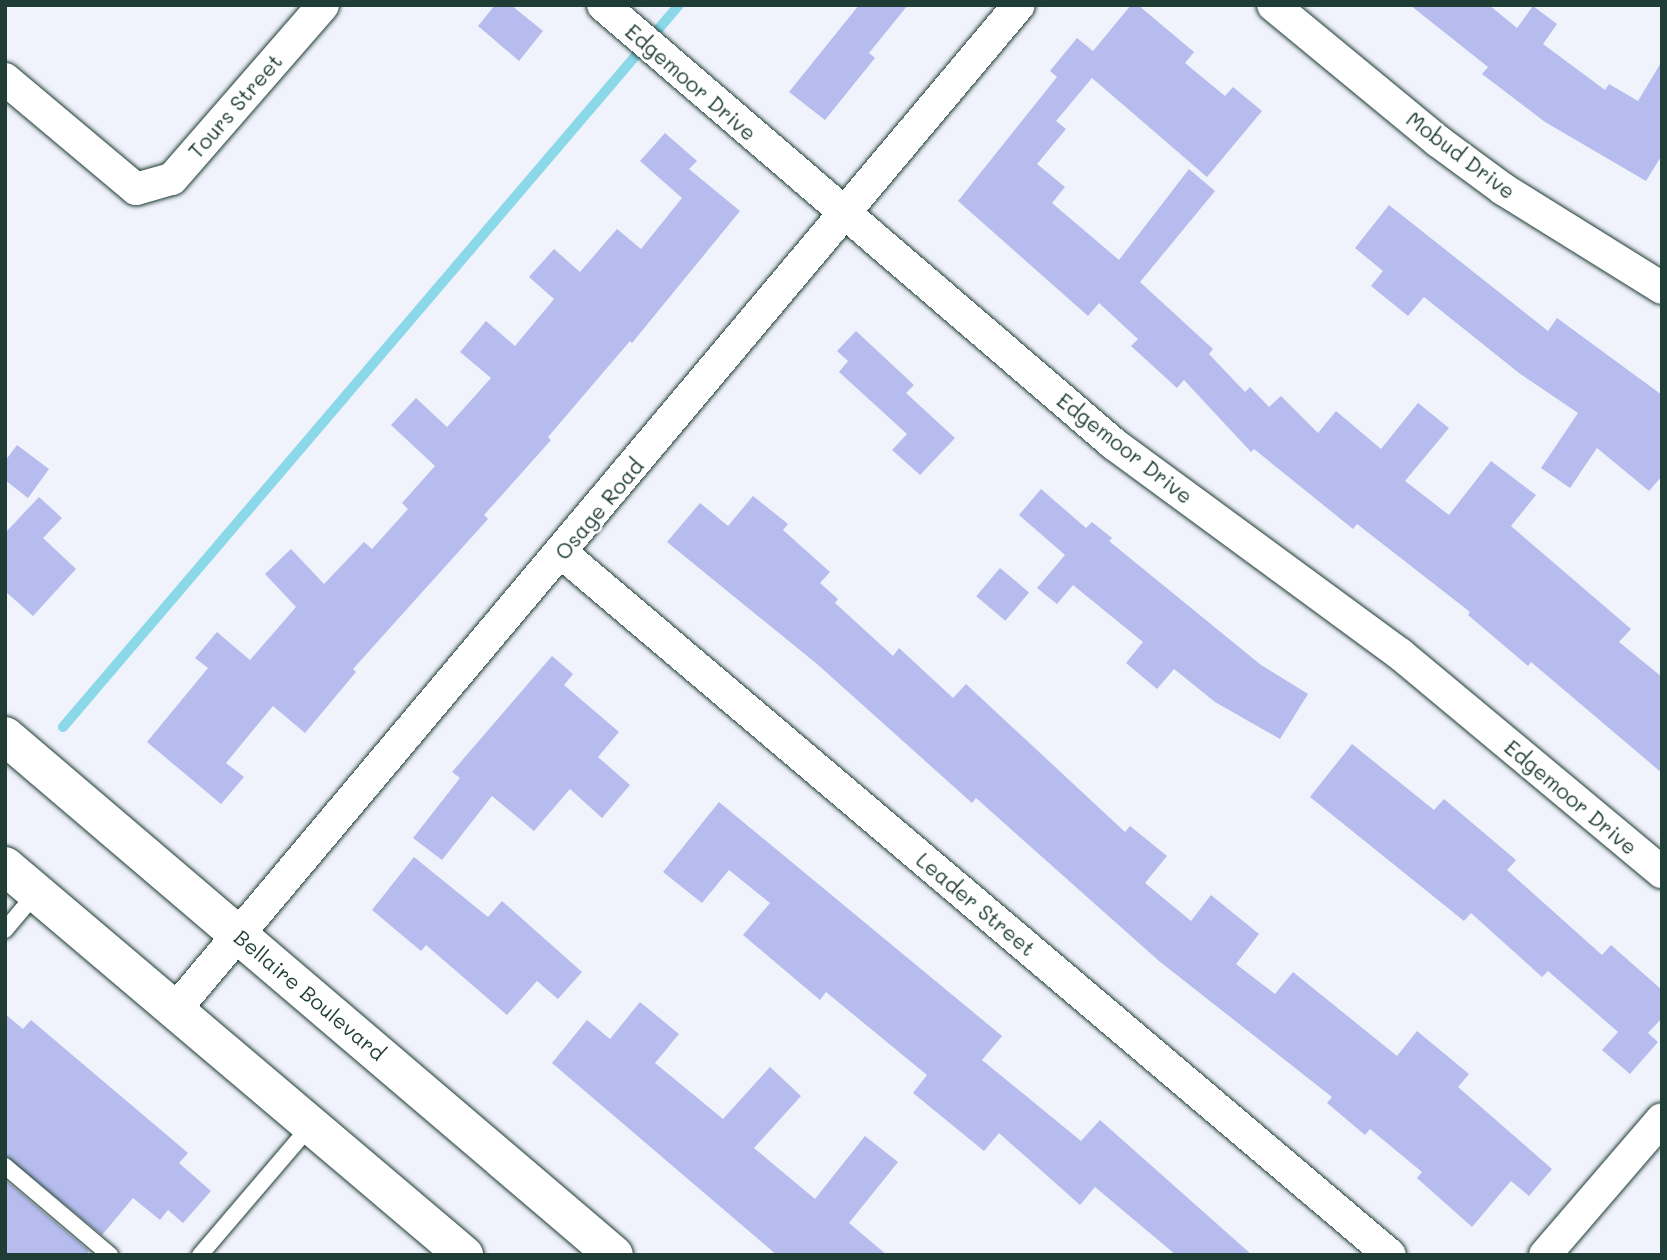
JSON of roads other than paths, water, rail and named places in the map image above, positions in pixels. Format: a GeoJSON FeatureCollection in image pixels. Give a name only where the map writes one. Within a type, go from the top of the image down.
{"type":"FeatureCollection","features":[{"type":"Feature","properties":{"kind":"main road","name":"Bellaire Boulevard"},"geometry":{"type":"LineString","coordinates":[[5,736],[614,1255]]}},
{"type":"Feature","properties":{"kind":"main road"},"geometry":{"type":"LineString","coordinates":[[5,866],[464,1255]]}},
{"type":"Feature","properties":{"kind":"street","name":"Tours Street"},"geometry":{"type":"LineString","coordinates":[[5,79],[136,190],[172,179],[323,5]]}},
{"type":"Feature","properties":{"kind":"street","name":"Osage Road"},"geometry":{"type":"LineString","coordinates":[[175,1010],[563,554],[1019,5]]}},
{"type":"Feature","properties":{"kind":"street","name":"Mobud Drive"},"geometry":{"type":"LineString","coordinates":[[1273,5],[1471,165],[1662,288]]}},
{"type":"Feature","properties":{"kind":"street","name":"Edgemoor Drive"},"geometry":{"type":"LineString","coordinates":[[612,13],[843,215],[1114,444],[1400,654],[1662,872]]}},
{"type":"Feature","properties":{"kind":"street","name":"Leader Street"},"geometry":{"type":"LineString","coordinates":[[563,554],[1390,1255]]}},
{"type":"Feature","properties":{"kind":"street"},"geometry":{"type":"LineString","coordinates":[[1545,1255],[1662,1119]]}},
{"type":"Feature","properties":{"kind":"lane"},"geometry":{"type":"LineString","coordinates":[[5,930],[37,892]]}},
{"type":"Feature","properties":{"kind":"lane"},"geometry":{"type":"LineString","coordinates":[[200,1255],[311,1125]]}},
{"type":"Feature","properties":{"kind":"lane"},"geometry":{"type":"LineString","coordinates":[[5,1167],[110,1255]]}},
{"type":"Feature","properties":{"kind":"waterway"},"geometry":{"type":"LineString","coordinates":[[63,727],[679,5]]}}]}
